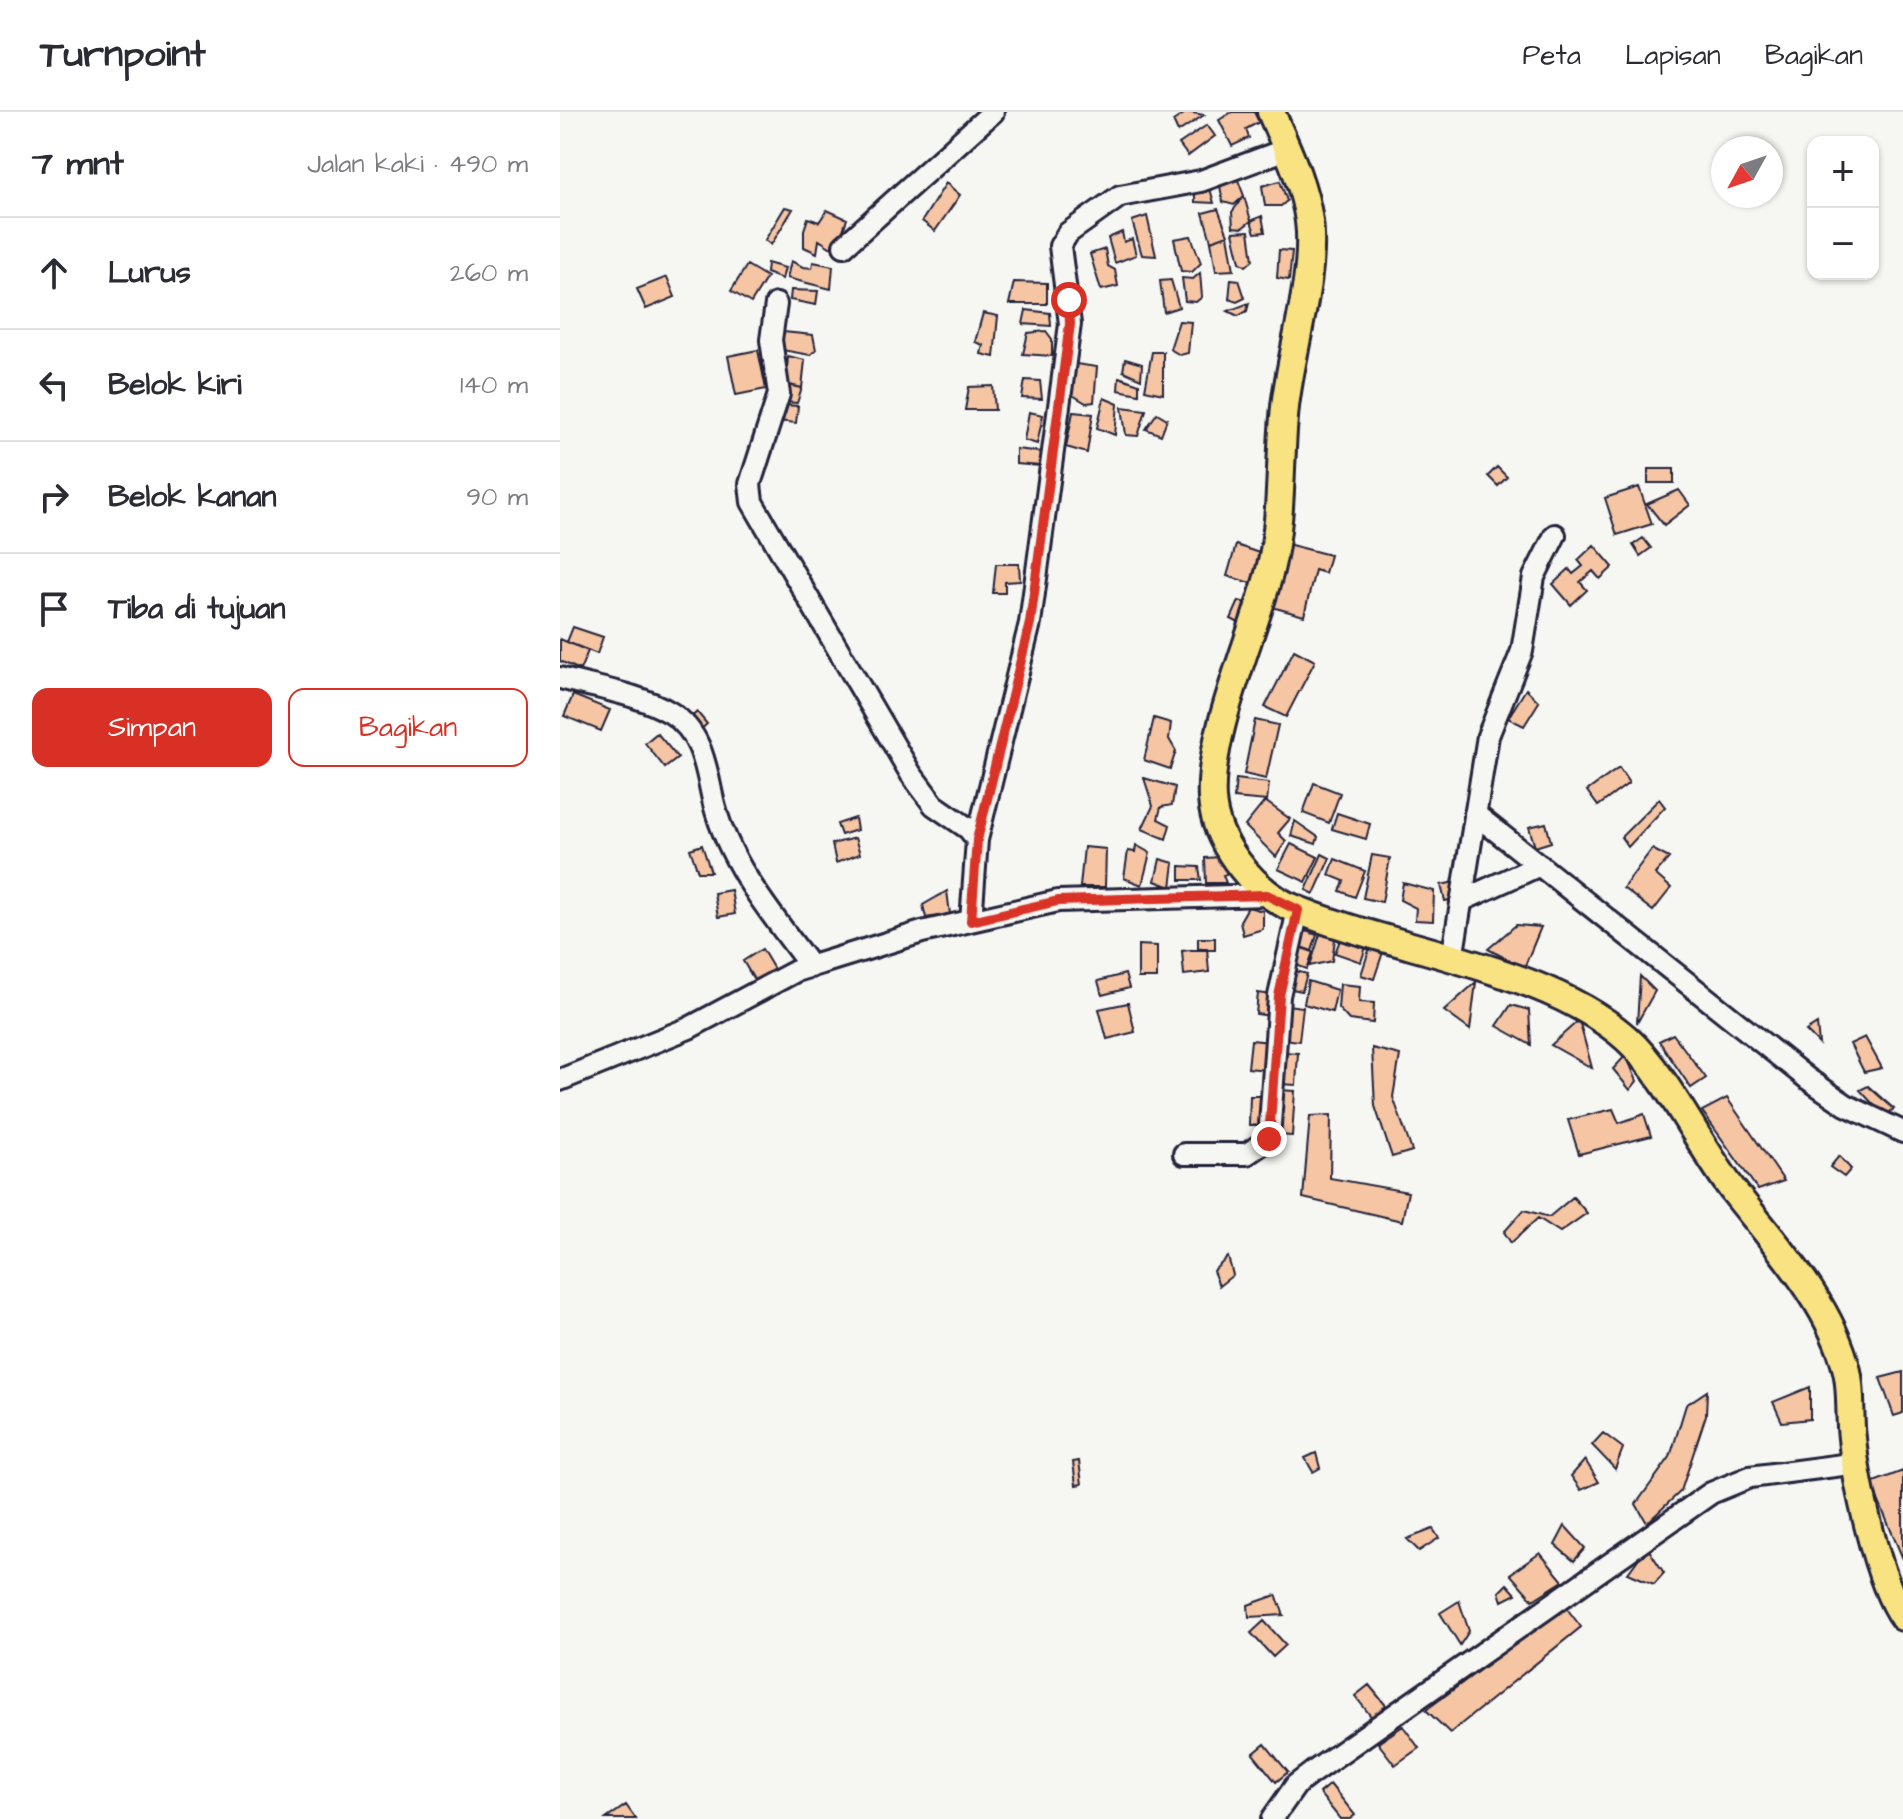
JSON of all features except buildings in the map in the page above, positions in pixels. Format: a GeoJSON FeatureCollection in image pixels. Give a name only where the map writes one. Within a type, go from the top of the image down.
{"type":"FeatureCollection","features":[{"type":"Feature","properties":{"kind":"main road"},"geometry":{"type":"LineString","coordinates":[[1271,112],[1287,149],[1309,223],[1307,275],[1284,409],[1271,567],[1220,731],[1212,801],[1218,826],[1235,857],[1267,895],[1298,910],[1572,1000],[1630,1041],[1651,1067],[1730,1186],[1810,1291],[1831,1332],[1847,1371],[1852,1441],[1888,1589],[1903,1617]]}},
{"type":"Feature","properties":{"kind":"street"},"geometry":{"type":"LineString","coordinates":[[844,246],[993,112]]}},
{"type":"Feature","properties":{"kind":"street"},"geometry":{"type":"LineString","coordinates":[[971,921],[977,840],[1030,623],[1070,324],[1060,253],[1064,238],[1120,196],[1201,181],[1287,149]]}},
{"type":"Feature","properties":{"kind":"street"},"geometry":{"type":"LineString","coordinates":[[776,304],[771,340],[779,394],[750,484],[752,502],[919,787],[934,805],[969,829],[977,840]]}},
{"type":"Feature","properties":{"kind":"street"},"geometry":{"type":"LineString","coordinates":[[1452,959],[1488,736],[1522,651],[1534,577],[1555,535]]}},
{"type":"Feature","properties":{"kind":"street"},"geometry":{"type":"LineString","coordinates":[[560,678],[653,705],[672,714],[687,727],[700,746],[714,805],[749,883],[811,967]]}},
{"type":"Feature","properties":{"kind":"street"},"geometry":{"type":"LineString","coordinates":[[1475,814],[1808,1079],[1846,1105],[1903,1132]]}},
{"type":"Feature","properties":{"kind":"street"},"geometry":{"type":"LineString","coordinates":[[1461,901],[1540,865]]}},
{"type":"Feature","properties":{"kind":"street"},"geometry":{"type":"LineString","coordinates":[[560,1080],[689,1028],[811,967],[971,921],[1058,901],[1267,895]]}},
{"type":"Feature","properties":{"kind":"street"},"geometry":{"type":"LineString","coordinates":[[1184,1154],[1247,1154],[1269,1139],[1279,996],[1298,910]]}},
{"type":"Feature","properties":{"kind":"street"},"geometry":{"type":"LineString","coordinates":[[1272,1819],[1296,1785],[1313,1772],[1711,1493],[1750,1477],[1858,1463]]}},
{"type":"Feature","properties":{"kind":"route"},"geometry":{"type":"LineString","coordinates":[[1069,300],[1070,324],[1030,623],[977,840],[971,921],[1058,901],[1267,895],[1298,910],[1279,996],[1269,1139]]}}]}
